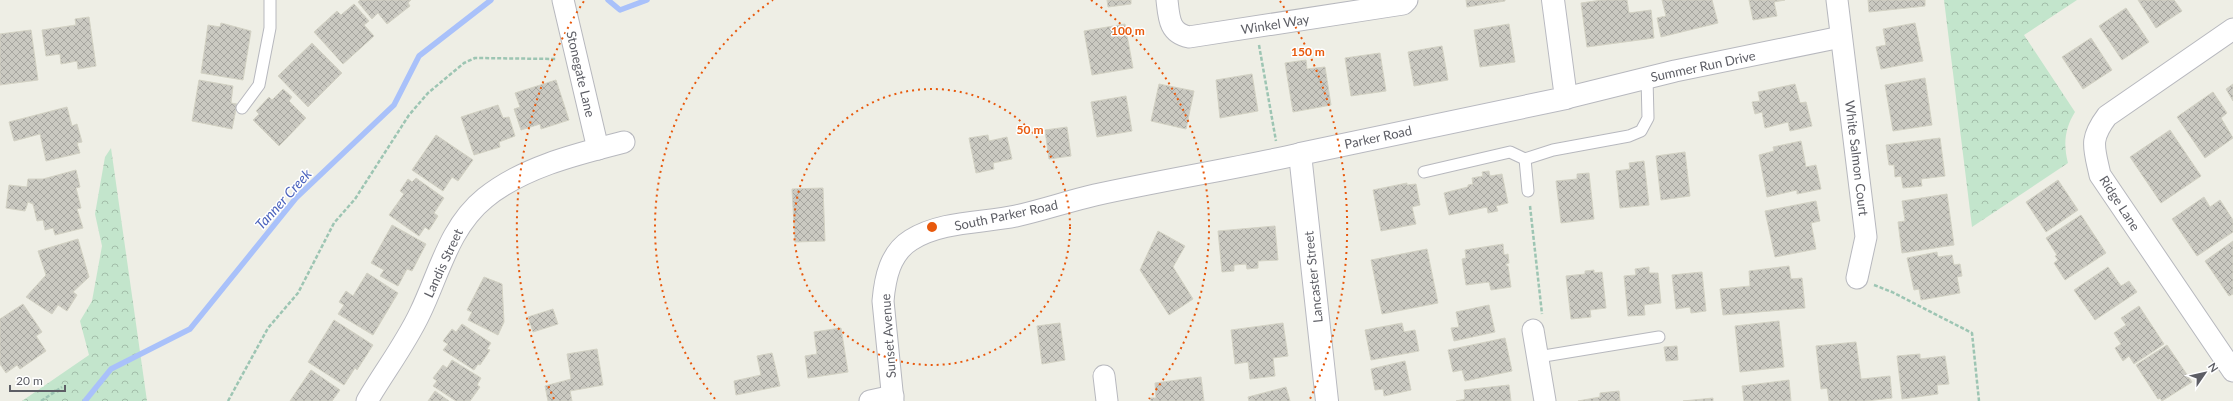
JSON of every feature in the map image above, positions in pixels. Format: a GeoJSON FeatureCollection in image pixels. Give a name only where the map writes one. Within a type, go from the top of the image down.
{"type":"FeatureCollection","features":[{"type":"Feature","properties":{"kind":"street","name":"Stonegate Lane"},"geometry":{"type":"LineString","coordinates":[[563,0],[598,149]]}},
{"type":"Feature","properties":{"kind":"street","name":"Winkel Way"},"geometry":{"type":"LineString","coordinates":[[1166,0],[1173,29],[1179,35],[1189,38],[1403,4],[1407,0]]}},
{"type":"Feature","properties":{"kind":"street"},"geometry":{"type":"LineString","coordinates":[[1553,0],[1566,98]]}},
{"type":"Feature","properties":{"kind":"street","name":"White Salmon Court"},"geometry":{"type":"LineString","coordinates":[[1837,0],[1866,237],[1857,278]]}},
{"type":"Feature","properties":{"kind":"street","name":"Ridge Lane"},"geometry":{"type":"LineString","coordinates":[[2233,29],[2106,116],[2097,128],[2093,144],[2100,175],[2233,371]]}},
{"type":"Feature","properties":{"kind":"street","name":"Summer Run Drive"},"geometry":{"type":"LineString","coordinates":[[1566,98],[1647,78],[1841,37]]}},
{"type":"Feature","properties":{"kind":"street","name":"Parker Road"},"geometry":{"type":"LineString","coordinates":[[1094,195],[1278,159],[1566,98]]}},
{"type":"Feature","properties":{"kind":"street","name":"Landis Street"},"geometry":{"type":"LineString","coordinates":[[366,401],[420,314],[450,244],[465,218],[484,199],[503,184],[531,171],[624,142]]}},
{"type":"Feature","properties":{"kind":"street","name":"Lancaster Street"},"geometry":{"type":"LineString","coordinates":[[1300,154],[1327,401]]}},
{"type":"Feature","properties":{"kind":"street","name":"South Parker Road"},"geometry":{"type":"LineString","coordinates":[[900,250],[910,240],[927,232],[1016,216],[1094,195]]}},
{"type":"Feature","properties":{"kind":"street","name":"Sunset Avenue"},"geometry":{"type":"LineString","coordinates":[[893,399],[883,301],[887,272],[900,250]]}},
{"type":"Feature","properties":{"kind":"street"},"geometry":{"type":"LineString","coordinates":[[1533,330],[1545,401]]}},
{"type":"Feature","properties":{"kind":"street"},"geometry":{"type":"LineString","coordinates":[[1104,376],[1107,401]]}},
{"type":"Feature","properties":{"kind":"street"},"geometry":{"type":"LineString","coordinates":[[870,401],[893,399]]}},
{"type":"Feature","properties":{"kind":"lane"},"geometry":{"type":"LineString","coordinates":[[242,108],[259,85],[270,28],[270,0]]}},
{"type":"Feature","properties":{"kind":"lane"},"geometry":{"type":"LineString","coordinates":[[1424,172],[1510,152],[1525,159],[1553,150],[1629,136],[1641,131],[1648,118],[1647,78]]}},
{"type":"Feature","properties":{"kind":"lane"},"geometry":{"type":"LineString","coordinates":[[1525,159],[1528,191]]}},
{"type":"Feature","properties":{"kind":"lane"},"geometry":{"type":"LineString","coordinates":[[1538,357],[1660,337]]}},
{"type":"Feature","properties":{"kind":"path"},"geometry":{"type":"LineString","coordinates":[[1260,50],[1274,133]]}},
{"type":"Feature","properties":{"kind":"path"},"geometry":{"type":"LineString","coordinates":[[228,401],[273,320],[298,293],[334,223],[355,199],[399,130],[428,93],[464,63],[475,58],[564,59]]}},
{"type":"Feature","properties":{"kind":"path"},"geometry":{"type":"LineString","coordinates":[[1528,191],[1543,322],[1533,330]]}},
{"type":"Feature","properties":{"kind":"path"},"geometry":{"type":"LineString","coordinates":[[1878,287],[1972,333],[1980,401]]}},
{"type":"Feature","properties":{"kind":"path"},"geometry":{"type":"LineString","coordinates":[[41,401],[62,387]]}},
{"type":"Feature","properties":{"kind":"green space"},"geometry":{"type":"Polygon","coordinates":[[[1944,0],[2077,0],[2024,35],[2075,112],[2067,130],[2065,143],[2068,163],[1972,227],[1944,0]]]}},
{"type":"Feature","properties":{"kind":"green space"},"geometry":{"type":"Polygon","coordinates":[[[111,148],[147,401],[22,401],[89,355],[80,321],[92,301],[102,246],[95,214],[105,157],[111,148]]]}},
{"type":"Feature","properties":{"kind":"building"},"geometry":{"type":"Polygon","coordinates":[[[360,0],[411,0],[408,3],[410,6],[387,24],[378,13],[372,19],[358,2],[360,0]]]}},
{"type":"Feature","properties":{"kind":"building"},"geometry":{"type":"Polygon","coordinates":[[[1107,0],[1131,0],[1131,4],[1108,7],[1107,0]]]}},
{"type":"Feature","properties":{"kind":"building"},"geometry":{"type":"Polygon","coordinates":[[[1466,0],[1505,0],[1505,1],[1467,7],[1466,0]]]}},
{"type":"Feature","properties":{"kind":"building"},"geometry":{"type":"Polygon","coordinates":[[[1602,0],[1627,0],[1629,13],[1651,10],[1654,38],[1587,47],[1581,3],[1602,0]]]}},
{"type":"Feature","properties":{"kind":"building"},"geometry":{"type":"Polygon","coordinates":[[[1662,0],[1712,0],[1718,23],[1661,37],[1657,18],[1666,16],[1662,0]]]}},
{"type":"Feature","properties":{"kind":"building"},"geometry":{"type":"Polygon","coordinates":[[[1749,0],[1785,0],[1774,2],[1777,16],[1753,20],[1749,0]]]}},
{"type":"Feature","properties":{"kind":"building"},"geometry":{"type":"Polygon","coordinates":[[[1868,0],[1925,0],[1925,6],[1869,12],[1868,0]]]}},
{"type":"Feature","properties":{"kind":"building"},"geometry":{"type":"Polygon","coordinates":[[[2138,0],[2174,0],[2182,11],[2156,28],[2138,0]]]}},
{"type":"Feature","properties":{"kind":"building"},"geometry":{"type":"Polygon","coordinates":[[[354,4],[369,21],[364,25],[374,36],[343,64],[314,32],[337,11],[341,15],[354,4]]]}},
{"type":"Feature","properties":{"kind":"building"},"geometry":{"type":"Polygon","coordinates":[[[2126,8],[2149,42],[2122,60],[2099,26],[2126,8]]]}},
{"type":"Feature","properties":{"kind":"building"},"geometry":{"type":"Polygon","coordinates":[[[89,17],[96,66],[78,69],[77,61],[61,64],[60,54],[46,56],[42,30],[76,25],[75,19],[89,17]]]}},
{"type":"Feature","properties":{"kind":"building"},"geometry":{"type":"Polygon","coordinates":[[[221,23],[251,31],[243,80],[201,73],[208,25],[220,27],[221,23]]]}},
{"type":"Feature","properties":{"kind":"building"},"geometry":{"type":"Polygon","coordinates":[[[1915,23],[1923,61],[1881,69],[1876,47],[1886,45],[1883,29],[1915,23]]]}},
{"type":"Feature","properties":{"kind":"building"},"geometry":{"type":"Polygon","coordinates":[[[1125,24],[1133,68],[1092,75],[1084,31],[1125,24]]]}},
{"type":"Feature","properties":{"kind":"building"},"geometry":{"type":"Polygon","coordinates":[[[1509,24],[1515,62],[1480,67],[1474,30],[1509,24]]]}},
{"type":"Feature","properties":{"kind":"building"},"geometry":{"type":"Polygon","coordinates":[[[31,30],[38,80],[0,85],[0,34],[31,30]]]}},
{"type":"Feature","properties":{"kind":"building"},"geometry":{"type":"Polygon","coordinates":[[[2091,38],[2112,70],[2083,89],[2062,57],[2091,38]]]}},
{"type":"Feature","properties":{"kind":"building"},"geometry":{"type":"Polygon","coordinates":[[[312,43],[342,73],[308,107],[278,76],[312,43]]]}},
{"type":"Feature","properties":{"kind":"building"},"geometry":{"type":"Polygon","coordinates":[[[1442,46],[1448,80],[1414,86],[1408,52],[1442,46]]]}},
{"type":"Feature","properties":{"kind":"building"},"geometry":{"type":"Polygon","coordinates":[[[1380,53],[1386,91],[1351,96],[1345,58],[1380,53]]]}},
{"type":"Feature","properties":{"kind":"building"},"geometry":{"type":"Polygon","coordinates":[[[1306,60],[1307,69],[1325,67],[1331,105],[1293,112],[1285,63],[1306,60]]]}},
{"type":"Feature","properties":{"kind":"building"},"geometry":{"type":"Polygon","coordinates":[[[1252,74],[1258,111],[1220,118],[1216,80],[1252,74]]]}},
{"type":"Feature","properties":{"kind":"building"},"geometry":{"type":"Polygon","coordinates":[[[1925,78],[1932,125],[1893,131],[1885,85],[1925,78]]]}},
{"type":"Feature","properties":{"kind":"building"},"geometry":{"type":"Polygon","coordinates":[[[199,80],[233,86],[231,103],[237,104],[232,129],[192,121],[199,80]]]}},
{"type":"Feature","properties":{"kind":"building"},"geometry":{"type":"Polygon","coordinates":[[[556,80],[569,120],[541,129],[540,124],[521,130],[514,109],[520,107],[515,93],[556,80]]]}},
{"type":"Feature","properties":{"kind":"building"},"geometry":{"type":"Polygon","coordinates":[[[1159,84],[1194,91],[1186,129],[1151,121],[1159,84]]]}},
{"type":"Feature","properties":{"kind":"building"},"geometry":{"type":"Polygon","coordinates":[[[1795,84],[1800,103],[1806,102],[1812,126],[1790,131],[1788,122],[1765,128],[1762,112],[1755,114],[1752,102],[1760,101],[1758,92],[1795,84]]]}},
{"type":"Feature","properties":{"kind":"building"},"geometry":{"type":"Polygon","coordinates":[[[2233,84],[2233,101],[2226,89],[2233,84]]]}},
{"type":"Feature","properties":{"kind":"building"},"geometry":{"type":"Polygon","coordinates":[[[283,89],[292,97],[289,101],[306,118],[279,146],[253,120],[259,114],[256,111],[269,97],[272,100],[283,89]]]}},
{"type":"Feature","properties":{"kind":"building"},"geometry":{"type":"Polygon","coordinates":[[[2213,92],[2227,113],[2221,118],[2233,138],[2205,158],[2177,117],[2213,92]]]}},
{"type":"Feature","properties":{"kind":"building"},"geometry":{"type":"Polygon","coordinates":[[[1126,96],[1132,131],[1097,137],[1091,102],[1126,96]]]}},
{"type":"Feature","properties":{"kind":"building"},"geometry":{"type":"Polygon","coordinates":[[[498,105],[503,118],[509,117],[515,136],[499,142],[500,147],[474,155],[461,117],[498,105]]]}},
{"type":"Feature","properties":{"kind":"building"},"geometry":{"type":"Polygon","coordinates":[[[67,107],[72,126],[77,124],[82,142],[77,143],[80,153],[46,161],[40,134],[14,141],[9,122],[67,107]]]}},
{"type":"Feature","properties":{"kind":"building"},"geometry":{"type":"Polygon","coordinates":[[[1067,127],[1071,156],[1049,159],[1045,130],[1067,127]]]}},
{"type":"Feature","properties":{"kind":"building"},"geometry":{"type":"Polygon","coordinates":[[[2170,130],[2201,176],[2161,203],[2130,157],[2170,130]]]}},
{"type":"Feature","properties":{"kind":"building"},"geometry":{"type":"Polygon","coordinates":[[[436,135],[473,160],[458,181],[452,177],[443,191],[412,170],[436,135]]]}},
{"type":"Feature","properties":{"kind":"building"},"geometry":{"type":"Polygon","coordinates":[[[988,135],[989,141],[1007,137],[1012,159],[993,163],[994,169],[976,173],[969,138],[988,135]]]}},
{"type":"Feature","properties":{"kind":"building"},"geometry":{"type":"Polygon","coordinates":[[[1940,138],[1945,176],[1921,179],[1922,186],[1903,188],[1901,176],[1895,177],[1894,165],[1889,165],[1886,145],[1940,138]]]}},
{"type":"Feature","properties":{"kind":"building"},"geometry":{"type":"Polygon","coordinates":[[[1801,141],[1806,167],[1816,165],[1821,189],[1797,194],[1797,190],[1767,197],[1759,155],[1774,151],[1773,147],[1801,141]]]}},
{"type":"Feature","properties":{"kind":"building"},"geometry":{"type":"Polygon","coordinates":[[[1685,152],[1690,196],[1661,200],[1656,156],[1685,152]]]}},
{"type":"Feature","properties":{"kind":"building"},"geometry":{"type":"Polygon","coordinates":[[[1644,161],[1649,205],[1620,208],[1616,171],[1630,169],[1629,163],[1644,161]]]}},
{"type":"Feature","properties":{"kind":"building"},"geometry":{"type":"Polygon","coordinates":[[[76,170],[80,187],[76,188],[81,208],[77,209],[83,228],[55,235],[53,228],[45,230],[43,220],[37,221],[33,204],[28,202],[25,211],[6,208],[9,185],[27,187],[28,179],[43,179],[76,170]]]}},
{"type":"Feature","properties":{"kind":"building"},"geometry":{"type":"Polygon","coordinates":[[[1489,171],[1490,176],[1502,174],[1508,203],[1496,206],[1498,211],[1488,213],[1487,207],[1449,215],[1444,193],[1468,187],[1468,185],[1473,184],[1472,178],[1483,176],[1482,172],[1489,171]]]}},
{"type":"Feature","properties":{"kind":"building"},"geometry":{"type":"Polygon","coordinates":[[[1589,173],[1594,219],[1561,223],[1556,181],[1577,179],[1577,174],[1589,173]]]}},
{"type":"Feature","properties":{"kind":"building"},"geometry":{"type":"Polygon","coordinates":[[[416,178],[444,198],[434,213],[438,216],[429,230],[425,227],[419,236],[389,215],[404,194],[400,191],[408,179],[412,182],[416,178]]]}},
{"type":"Feature","properties":{"kind":"building"},"geometry":{"type":"Polygon","coordinates":[[[2058,180],[2078,210],[2046,232],[2026,202],[2058,180]]]}},
{"type":"Feature","properties":{"kind":"building"},"geometry":{"type":"Polygon","coordinates":[[[1407,183],[1407,185],[1416,184],[1420,205],[1412,207],[1416,224],[1381,231],[1373,190],[1407,183]]]}},
{"type":"Feature","properties":{"kind":"building"},"geometry":{"type":"Polygon","coordinates":[[[823,188],[825,241],[795,242],[792,189],[823,188]]]}},
{"type":"Feature","properties":{"kind":"building"},"geometry":{"type":"Polygon","coordinates":[[[1947,194],[1954,245],[1902,253],[1898,222],[1905,221],[1902,201],[1947,194]]]}},
{"type":"Feature","properties":{"kind":"building"},"geometry":{"type":"Polygon","coordinates":[[[2204,197],[2210,207],[2220,200],[2233,220],[2233,232],[2197,256],[2172,219],[2204,197]]]}},
{"type":"Feature","properties":{"kind":"building"},"geometry":{"type":"Polygon","coordinates":[[[1816,201],[1820,221],[1811,223],[1816,249],[1775,257],[1765,211],[1816,201]]]}},
{"type":"Feature","properties":{"kind":"building"},"geometry":{"type":"Polygon","coordinates":[[[2081,215],[2106,253],[2065,280],[2054,263],[2058,260],[2055,256],[2057,255],[2046,238],[2081,215]]]}},
{"type":"Feature","properties":{"kind":"building"},"geometry":{"type":"Polygon","coordinates":[[[392,225],[426,244],[412,271],[407,269],[398,286],[380,276],[384,270],[371,263],[392,225]]]}},
{"type":"Feature","properties":{"kind":"building"},"geometry":{"type":"Polygon","coordinates":[[[1275,226],[1278,260],[1258,261],[1258,268],[1247,269],[1246,264],[1234,265],[1234,271],[1222,272],[1218,231],[1275,226]]]}},
{"type":"Feature","properties":{"kind":"building"},"geometry":{"type":"Polygon","coordinates":[[[1158,231],[1185,246],[1173,267],[1193,299],[1169,315],[1140,270],[1158,231]]]}},
{"type":"Feature","properties":{"kind":"building"},"geometry":{"type":"Polygon","coordinates":[[[78,239],[89,277],[73,292],[77,295],[67,311],[58,305],[52,314],[26,297],[46,275],[38,251],[78,239]]]}},
{"type":"Feature","properties":{"kind":"building"},"geometry":{"type":"Polygon","coordinates":[[[2233,241],[2233,294],[2229,296],[2205,261],[2233,241]]]}},
{"type":"Feature","properties":{"kind":"building"},"geometry":{"type":"Polygon","coordinates":[[[1503,244],[1504,255],[1508,254],[1509,263],[1506,264],[1506,266],[1508,266],[1511,287],[1491,290],[1489,282],[1466,285],[1462,259],[1466,258],[1465,250],[1503,244]]]}},
{"type":"Feature","properties":{"kind":"building"},"geometry":{"type":"Polygon","coordinates":[[[1427,249],[1438,303],[1382,314],[1371,260],[1427,249]]]}},
{"type":"Feature","properties":{"kind":"building"},"geometry":{"type":"Polygon","coordinates":[[[1937,252],[1938,257],[1952,255],[1954,265],[1960,264],[1962,276],[1957,277],[1960,293],[1921,300],[1919,289],[1914,290],[1907,258],[1937,252]]]}},
{"type":"Feature","properties":{"kind":"building"},"geometry":{"type":"Polygon","coordinates":[[[1789,266],[1791,279],[1802,278],[1805,308],[1723,315],[1720,289],[1750,286],[1749,271],[1789,266]]]}},
{"type":"Feature","properties":{"kind":"building"},"geometry":{"type":"Polygon","coordinates":[[[1649,267],[1649,273],[1658,273],[1661,303],[1644,305],[1645,315],[1628,316],[1624,276],[1636,275],[1635,269],[1649,267]]]}},
{"type":"Feature","properties":{"kind":"building"},"geometry":{"type":"Polygon","coordinates":[[[2108,267],[2121,286],[2129,281],[2137,292],[2095,320],[2074,290],[2108,267]]]}},
{"type":"Feature","properties":{"kind":"building"},"geometry":{"type":"Polygon","coordinates":[[[1594,270],[1594,273],[1602,272],[1606,308],[1590,310],[1591,317],[1571,319],[1566,276],[1585,274],[1585,271],[1594,270]]]}},
{"type":"Feature","properties":{"kind":"building"},"geometry":{"type":"Polygon","coordinates":[[[1702,272],[1706,311],[1691,313],[1690,307],[1676,309],[1672,275],[1702,272]]]}},
{"type":"Feature","properties":{"kind":"building"},"geometry":{"type":"Polygon","coordinates":[[[367,273],[398,293],[373,335],[338,314],[344,305],[339,302],[346,291],[353,296],[367,273]]]}},
{"type":"Feature","properties":{"kind":"building"},"geometry":{"type":"Polygon","coordinates":[[[484,277],[502,284],[504,322],[498,335],[468,320],[472,312],[467,310],[484,277]]]}},
{"type":"Feature","properties":{"kind":"building"},"geometry":{"type":"Polygon","coordinates":[[[23,304],[42,332],[36,336],[46,351],[20,369],[17,365],[6,373],[0,364],[0,319],[23,304]]]}},
{"type":"Feature","properties":{"kind":"building"},"geometry":{"type":"Polygon","coordinates":[[[1489,305],[1495,332],[1454,341],[1451,328],[1459,327],[1456,312],[1489,305]]]}},
{"type":"Feature","properties":{"kind":"building"},"geometry":{"type":"Polygon","coordinates":[[[2139,306],[2164,344],[2134,364],[2129,356],[2123,361],[2115,348],[2121,344],[2114,333],[2126,325],[2121,318],[2139,306]]]}},
{"type":"Feature","properties":{"kind":"building"},"geometry":{"type":"Polygon","coordinates":[[[553,309],[558,324],[533,332],[528,317],[553,309]]]}},
{"type":"Feature","properties":{"kind":"building"},"geometry":{"type":"Polygon","coordinates":[[[334,320],[373,345],[357,370],[355,368],[344,385],[308,362],[334,320]]]}},
{"type":"Feature","properties":{"kind":"building"},"geometry":{"type":"Polygon","coordinates":[[[1779,321],[1784,367],[1740,372],[1735,326],[1779,321]]]}},
{"type":"Feature","properties":{"kind":"building"},"geometry":{"type":"Polygon","coordinates":[[[1060,323],[1065,360],[1042,364],[1037,326],[1060,323]]]}},
{"type":"Feature","properties":{"kind":"building"},"geometry":{"type":"Polygon","coordinates":[[[1283,323],[1288,356],[1273,358],[1275,376],[1250,379],[1248,362],[1235,364],[1231,330],[1283,323]]]}},
{"type":"Feature","properties":{"kind":"building"},"geometry":{"type":"Polygon","coordinates":[[[1402,323],[1404,332],[1415,330],[1419,351],[1371,360],[1365,330],[1402,323]]]}},
{"type":"Feature","properties":{"kind":"building"},"geometry":{"type":"Polygon","coordinates":[[[462,324],[491,343],[487,349],[490,350],[480,365],[478,364],[474,370],[443,350],[448,344],[443,341],[452,329],[456,332],[462,324]]]}},
{"type":"Feature","properties":{"kind":"building"},"geometry":{"type":"Polygon","coordinates":[[[841,328],[848,372],[808,378],[805,356],[817,354],[814,332],[841,328]]]}},
{"type":"Feature","properties":{"kind":"building"},"geometry":{"type":"Polygon","coordinates":[[[1505,338],[1512,371],[1465,381],[1462,370],[1453,372],[1448,350],[1505,338]]]}},
{"type":"Feature","properties":{"kind":"building"},"geometry":{"type":"Polygon","coordinates":[[[1856,342],[1861,379],[1890,376],[1892,398],[1866,401],[1829,401],[1827,388],[1821,389],[1816,346],[1856,342]]]}},
{"type":"Feature","properties":{"kind":"building"},"geometry":{"type":"Polygon","coordinates":[[[2167,345],[2192,382],[2162,401],[2160,398],[2158,399],[2136,365],[2167,345]]]}},
{"type":"Feature","properties":{"kind":"building"},"geometry":{"type":"Polygon","coordinates":[[[1677,346],[1678,360],[1666,361],[1664,347],[1677,346]]]}},
{"type":"Feature","properties":{"kind":"building"},"geometry":{"type":"Polygon","coordinates":[[[597,349],[603,385],[570,391],[572,401],[548,401],[545,386],[571,379],[567,354],[597,349]]]}},
{"type":"Feature","properties":{"kind":"building"},"geometry":{"type":"Polygon","coordinates":[[[772,353],[780,386],[736,395],[734,381],[761,375],[757,356],[772,353]]]}},
{"type":"Feature","properties":{"kind":"building"},"geometry":{"type":"Polygon","coordinates":[[[1920,354],[1920,359],[1945,356],[1949,384],[1937,385],[1938,394],[1902,399],[1897,356],[1920,354]]]}},
{"type":"Feature","properties":{"kind":"building"},"geometry":{"type":"Polygon","coordinates":[[[452,360],[481,378],[477,385],[480,387],[470,401],[456,401],[433,386],[437,381],[433,378],[443,365],[447,368],[452,360]]]}},
{"type":"Feature","properties":{"kind":"building"},"geometry":{"type":"Polygon","coordinates":[[[1405,361],[1411,390],[1384,396],[1383,389],[1375,390],[1371,369],[1405,361]]]}},
{"type":"Feature","properties":{"kind":"building"},"geometry":{"type":"Polygon","coordinates":[[[311,370],[340,390],[332,401],[290,401],[311,370]]]}},
{"type":"Feature","properties":{"kind":"building"},"geometry":{"type":"Polygon","coordinates":[[[1201,377],[1204,401],[1151,401],[1150,398],[1156,398],[1155,383],[1201,377]]]}},
{"type":"Feature","properties":{"kind":"building"},"geometry":{"type":"Polygon","coordinates":[[[1789,380],[1791,401],[1744,401],[1742,386],[1789,380]]]}},
{"type":"Feature","properties":{"kind":"building"},"geometry":{"type":"Polygon","coordinates":[[[1509,385],[1511,401],[1456,401],[1465,399],[1464,390],[1509,385]]]}},
{"type":"Feature","properties":{"kind":"building"},"geometry":{"type":"Polygon","coordinates":[[[1286,387],[1290,401],[1249,401],[1248,397],[1286,387]]]}},
{"type":"Feature","properties":{"kind":"building"},"geometry":{"type":"Polygon","coordinates":[[[435,391],[449,401],[428,401],[435,391]]]}},
{"type":"Feature","properties":{"kind":"building"},"geometry":{"type":"Polygon","coordinates":[[[1619,391],[1620,401],[1578,401],[1600,397],[1600,393],[1619,391]]]}},
{"type":"Feature","properties":{"kind":"building"},"geometry":{"type":"Polygon","coordinates":[[[1713,398],[1713,401],[1683,401],[1713,398]]]}},
{"type":"Feature","properties":{"kind":"waterway","name":"Tanner Creek"},"geometry":{"type":"LineString","coordinates":[[85,401],[111,369],[190,329],[296,198],[394,105],[419,56],[491,0]]}},
{"type":"Feature","properties":{"kind":"waterway","name":"Tanner Creek"},"geometry":{"type":"LineString","coordinates":[[608,0],[620,10],[647,0]]}}]}
